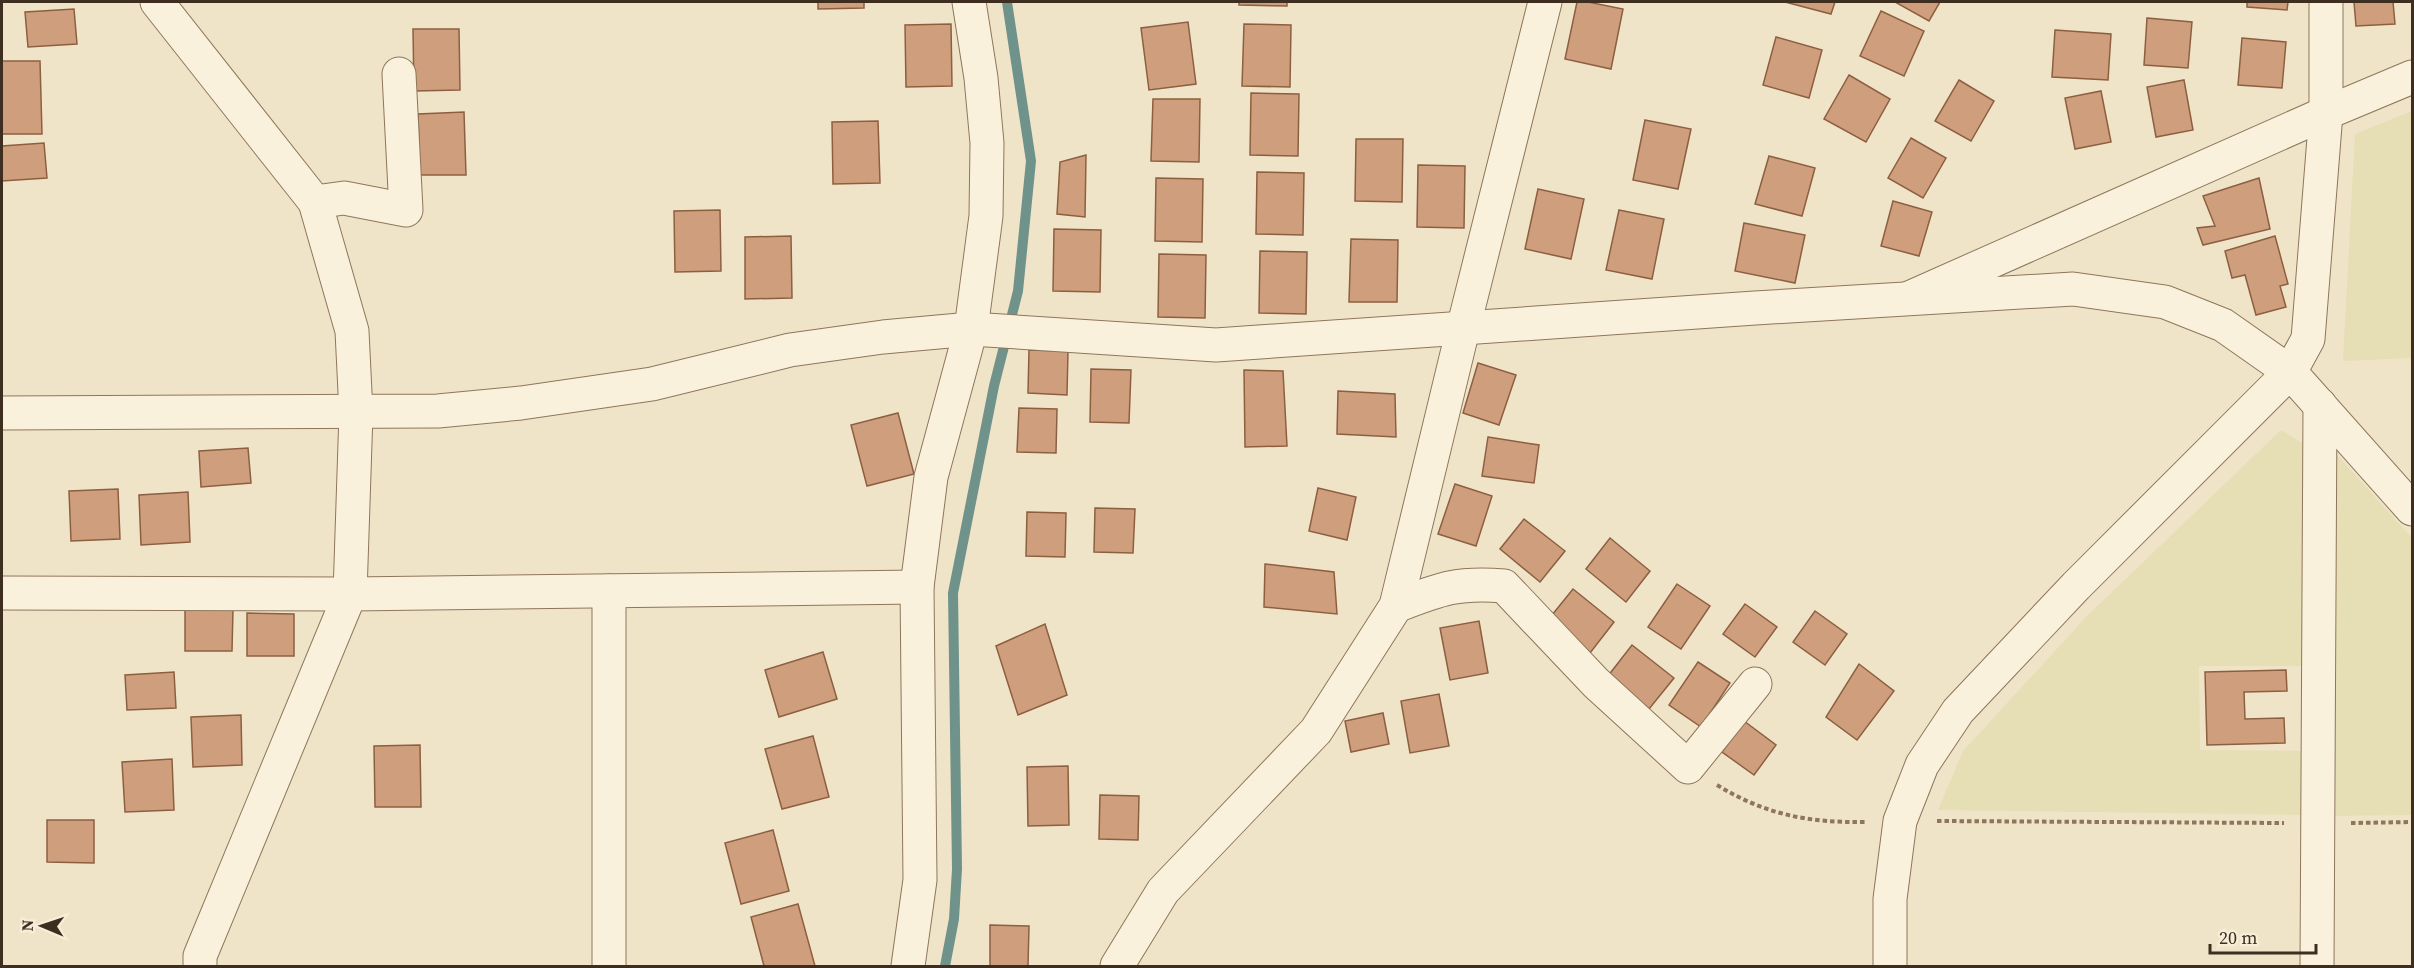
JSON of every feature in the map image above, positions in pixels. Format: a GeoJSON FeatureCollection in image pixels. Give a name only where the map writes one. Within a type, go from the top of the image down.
{"type":"FeatureCollection","features":[{"type":"Feature","properties":{"kind":"street"},"geometry":{"type":"LineString","coordinates":[[157,2],[315,202],[352,332],[356,413],[350,594],[200,956],[200,966]]}},
{"type":"Feature","properties":{"kind":"street"},"geometry":{"type":"LineString","coordinates":[[908,966],[920,880],[917,587],[931,477],[971,329],[986,216],[987,143],[981,78],[969,2]]}},
{"type":"Feature","properties":{"kind":"street"},"geometry":{"type":"LineString","coordinates":[[1117,966],[1162,891],[1316,731],[1396,606],[1545,2]]}},
{"type":"Feature","properties":{"kind":"street"},"geometry":{"type":"LineString","coordinates":[[1890,966],[1890,899],[1900,821],[1922,765],[1958,711],[2076,586],[2290,372],[2308,339],[2326,113],[2326,2]]}},
{"type":"Feature","properties":{"kind":"street"},"geometry":{"type":"LineString","coordinates":[[315,202],[344,198],[406,210],[399,74]]}},
{"type":"Feature","properties":{"kind":"street"},"geometry":{"type":"LineString","coordinates":[[1906,299],[2412,77]]}},
{"type":"Feature","properties":{"kind":"street"},"geometry":{"type":"LineString","coordinates":[[2,413],[438,411],[521,403],[652,384],[790,350],[883,337],[971,329],[1216,345],[2073,289],[2165,302],[2223,325],[2290,372],[2412,509]]}},
{"type":"Feature","properties":{"kind":"street"},"geometry":{"type":"LineString","coordinates":[[2317,966],[2320,405]]}},
{"type":"Feature","properties":{"kind":"street"},"geometry":{"type":"LineString","coordinates":[[1396,606],[1444,588],[1477,584],[1504,586],[1596,683],[1688,767],[1755,684]]}},
{"type":"Feature","properties":{"kind":"street"},"geometry":{"type":"LineString","coordinates":[[2,593],[350,594],[917,587]]}},
{"type":"Feature","properties":{"kind":"street"},"geometry":{"type":"LineString","coordinates":[[609,591],[609,966]]}},
{"type":"Feature","properties":{"kind":"path"},"geometry":{"type":"LineString","coordinates":[[1688,767],[1742,800],[1794,818],[1837,822],[2412,822]]}},
{"type":"Feature","properties":{"kind":"shaded area"},"geometry":{"type":"Polygon","coordinates":[[[2412,111],[2412,358],[2343,361],[2355,134],[2412,111]]]}},
{"type":"Feature","properties":{"kind":"shaded area"},"geometry":{"type":"Polygon","coordinates":[[[2281,430],[2309,447],[2309,666],[2199,666],[2200,750],[2310,751],[2309,815],[1938,810],[1963,751],[2088,615],[2281,430]]]}},
{"type":"Feature","properties":{"kind":"shaded area"},"geometry":{"type":"Polygon","coordinates":[[[2330,447],[2412,538],[2412,815],[2326,816],[2330,447]]]}},
{"type":"Feature","properties":{"kind":"building"},"geometry":{"type":"Polygon","coordinates":[[[818,2],[864,2],[864,8],[818,9],[818,2]]]}},
{"type":"Feature","properties":{"kind":"building"},"geometry":{"type":"Polygon","coordinates":[[[1239,2],[1287,2],[1287,6],[1239,5],[1239,2]]]}},
{"type":"Feature","properties":{"kind":"building"},"geometry":{"type":"Polygon","coordinates":[[[1577,2],[1623,9],[1611,69],[1565,59],[1577,2]]]}},
{"type":"Feature","properties":{"kind":"building"},"geometry":{"type":"Polygon","coordinates":[[[1785,2],[1835,2],[1831,14],[1785,2]]]}},
{"type":"Feature","properties":{"kind":"building"},"geometry":{"type":"Polygon","coordinates":[[[1895,2],[1940,2],[1929,21],[1895,2]]]}},
{"type":"Feature","properties":{"kind":"building"},"geometry":{"type":"Polygon","coordinates":[[[2247,2],[2288,2],[2287,10],[2247,7],[2247,2]]]}},
{"type":"Feature","properties":{"kind":"building"},"geometry":{"type":"Polygon","coordinates":[[[2354,2],[2393,2],[2395,24],[2356,26],[2354,2]]]}},
{"type":"Feature","properties":{"kind":"building"},"geometry":{"type":"Polygon","coordinates":[[[74,9],[77,44],[28,47],[25,12],[74,9]]]}},
{"type":"Feature","properties":{"kind":"building"},"geometry":{"type":"Polygon","coordinates":[[[1881,11],[1924,31],[1904,76],[1860,56],[1881,11]]]}},
{"type":"Feature","properties":{"kind":"building"},"geometry":{"type":"Polygon","coordinates":[[[2147,18],[2192,22],[2188,68],[2144,65],[2147,18]]]}},
{"type":"Feature","properties":{"kind":"building"},"geometry":{"type":"Polygon","coordinates":[[[1188,22],[1196,84],[1149,90],[1141,28],[1188,22]]]}},
{"type":"Feature","properties":{"kind":"building"},"geometry":{"type":"Polygon","coordinates":[[[951,24],[952,86],[906,87],[905,25],[951,24]]]}},
{"type":"Feature","properties":{"kind":"building"},"geometry":{"type":"Polygon","coordinates":[[[1244,24],[1291,25],[1290,87],[1242,86],[1244,24]]]}},
{"type":"Feature","properties":{"kind":"building"},"geometry":{"type":"Polygon","coordinates":[[[413,29],[459,29],[460,90],[414,91],[413,29]]]}},
{"type":"Feature","properties":{"kind":"building"},"geometry":{"type":"Polygon","coordinates":[[[2055,30],[2111,34],[2108,80],[2052,77],[2055,30]]]}},
{"type":"Feature","properties":{"kind":"building"},"geometry":{"type":"Polygon","coordinates":[[[1776,37],[1822,50],[1809,98],[1763,85],[1776,37]]]}},
{"type":"Feature","properties":{"kind":"building"},"geometry":{"type":"Polygon","coordinates":[[[2242,38],[2286,42],[2282,88],[2238,85],[2242,38]]]}},
{"type":"Feature","properties":{"kind":"building"},"geometry":{"type":"Polygon","coordinates":[[[2,61],[40,61],[42,134],[2,134],[2,61]]]}},
{"type":"Feature","properties":{"kind":"building"},"geometry":{"type":"Polygon","coordinates":[[[1849,75],[1890,99],[1866,142],[1824,119],[1849,75]]]}},
{"type":"Feature","properties":{"kind":"building"},"geometry":{"type":"Polygon","coordinates":[[[1959,80],[1994,101],[1971,141],[1935,121],[1959,80]]]}},
{"type":"Feature","properties":{"kind":"building"},"geometry":{"type":"Polygon","coordinates":[[[2184,80],[2193,130],[2156,137],[2147,87],[2184,80]]]}},
{"type":"Feature","properties":{"kind":"building"},"geometry":{"type":"Polygon","coordinates":[[[2101,91],[2111,142],[2075,149],[2065,98],[2101,91]]]}},
{"type":"Feature","properties":{"kind":"building"},"geometry":{"type":"Polygon","coordinates":[[[1251,93],[1299,94],[1298,156],[1250,155],[1251,93]]]}},
{"type":"Feature","properties":{"kind":"building"},"geometry":{"type":"Polygon","coordinates":[[[1153,99],[1200,99],[1199,162],[1151,161],[1153,99]]]}},
{"type":"Feature","properties":{"kind":"building"},"geometry":{"type":"Polygon","coordinates":[[[464,112],[466,175],[420,175],[418,114],[464,112]]]}},
{"type":"Feature","properties":{"kind":"building"},"geometry":{"type":"Polygon","coordinates":[[[1645,120],[1691,129],[1678,189],[1633,180],[1645,120]]]}},
{"type":"Feature","properties":{"kind":"building"},"geometry":{"type":"Polygon","coordinates":[[[878,121],[880,183],[833,184],[832,122],[878,121]]]}},
{"type":"Feature","properties":{"kind":"building"},"geometry":{"type":"Polygon","coordinates":[[[1911,138],[1946,158],[1923,198],[1888,178],[1911,138]]]}},
{"type":"Feature","properties":{"kind":"building"},"geometry":{"type":"Polygon","coordinates":[[[1356,139],[1403,139],[1402,202],[1355,201],[1356,139]]]}},
{"type":"Feature","properties":{"kind":"building"},"geometry":{"type":"Polygon","coordinates":[[[44,143],[47,178],[2,181],[2,146],[44,143]]]}},
{"type":"Feature","properties":{"kind":"building"},"geometry":{"type":"Polygon","coordinates":[[[1086,155],[1085,217],[1057,214],[1060,162],[1086,155]]]}},
{"type":"Feature","properties":{"kind":"building"},"geometry":{"type":"Polygon","coordinates":[[[1769,156],[1815,168],[1802,216],[1755,204],[1769,156]]]}},
{"type":"Feature","properties":{"kind":"building"},"geometry":{"type":"Polygon","coordinates":[[[1418,165],[1465,166],[1464,228],[1417,227],[1418,165]]]}},
{"type":"Feature","properties":{"kind":"building"},"geometry":{"type":"Polygon","coordinates":[[[1257,172],[1304,173],[1303,235],[1256,234],[1257,172]]]}},
{"type":"Feature","properties":{"kind":"building"},"geometry":{"type":"Polygon","coordinates":[[[1156,178],[1203,179],[1202,242],[1155,241],[1156,178]]]}},
{"type":"Feature","properties":{"kind":"building"},"geometry":{"type":"Polygon","coordinates":[[[2259,178],[2270,229],[2203,245],[2197,228],[2215,226],[2203,196],[2259,178]]]}},
{"type":"Feature","properties":{"kind":"building"},"geometry":{"type":"Polygon","coordinates":[[[1538,189],[1584,199],[1571,259],[1525,249],[1538,189]]]}},
{"type":"Feature","properties":{"kind":"building"},"geometry":{"type":"Polygon","coordinates":[[[1893,201],[1932,212],[1919,256],[1881,246],[1893,201]]]}},
{"type":"Feature","properties":{"kind":"building"},"geometry":{"type":"Polygon","coordinates":[[[720,210],[721,271],[675,272],[674,211],[720,210]]]}},
{"type":"Feature","properties":{"kind":"building"},"geometry":{"type":"Polygon","coordinates":[[[1619,210],[1664,219],[1652,279],[1606,270],[1619,210]]]}},
{"type":"Feature","properties":{"kind":"building"},"geometry":{"type":"Polygon","coordinates":[[[1744,223],[1805,235],[1795,283],[1735,271],[1744,223]]]}},
{"type":"Feature","properties":{"kind":"building"},"geometry":{"type":"Polygon","coordinates":[[[1054,229],[1101,230],[1100,292],[1053,291],[1054,229]]]}},
{"type":"Feature","properties":{"kind":"building"},"geometry":{"type":"Polygon","coordinates":[[[791,236],[792,298],[745,299],[745,237],[791,236]]]}},
{"type":"Feature","properties":{"kind":"building"},"geometry":{"type":"Polygon","coordinates":[[[2275,236],[2288,284],[2280,286],[2286,307],[2256,315],[2245,275],[2232,278],[2225,251],[2275,236]]]}},
{"type":"Feature","properties":{"kind":"building"},"geometry":{"type":"Polygon","coordinates":[[[1351,239],[1398,240],[1397,302],[1349,302],[1351,239]]]}},
{"type":"Feature","properties":{"kind":"building"},"geometry":{"type":"Polygon","coordinates":[[[1260,251],[1307,252],[1306,314],[1259,313],[1260,251]]]}},
{"type":"Feature","properties":{"kind":"building"},"geometry":{"type":"Polygon","coordinates":[[[1159,254],[1206,255],[1205,318],[1158,317],[1159,254]]]}},
{"type":"Feature","properties":{"kind":"building"},"geometry":{"type":"Polygon","coordinates":[[[1029,350],[1068,351],[1067,395],[1028,393],[1029,350]]]}},
{"type":"Feature","properties":{"kind":"building"},"geometry":{"type":"Polygon","coordinates":[[[1478,363],[1516,375],[1499,425],[1463,413],[1478,363]]]}},
{"type":"Feature","properties":{"kind":"building"},"geometry":{"type":"Polygon","coordinates":[[[1091,369],[1131,370],[1129,423],[1090,422],[1091,369]]]}},
{"type":"Feature","properties":{"kind":"building"},"geometry":{"type":"Polygon","coordinates":[[[1244,370],[1283,371],[1287,446],[1245,447],[1244,370]]]}},
{"type":"Feature","properties":{"kind":"building"},"geometry":{"type":"Polygon","coordinates":[[[1338,391],[1395,394],[1396,437],[1337,434],[1338,391]]]}},
{"type":"Feature","properties":{"kind":"building"},"geometry":{"type":"Polygon","coordinates":[[[1019,408],[1057,409],[1056,453],[1017,452],[1019,408]]]}},
{"type":"Feature","properties":{"kind":"building"},"geometry":{"type":"Polygon","coordinates":[[[898,413],[914,474],[867,486],[851,425],[898,413]]]}},
{"type":"Feature","properties":{"kind":"building"},"geometry":{"type":"Polygon","coordinates":[[[1488,437],[1539,445],[1534,483],[1482,476],[1488,437]]]}},
{"type":"Feature","properties":{"kind":"building"},"geometry":{"type":"Polygon","coordinates":[[[248,448],[251,483],[201,487],[199,451],[248,448]]]}},
{"type":"Feature","properties":{"kind":"building"},"geometry":{"type":"Polygon","coordinates":[[[1455,484],[1492,496],[1476,546],[1438,534],[1455,484]]]}},
{"type":"Feature","properties":{"kind":"building"},"geometry":{"type":"Polygon","coordinates":[[[1318,488],[1356,497],[1347,540],[1309,531],[1318,488]]]}},
{"type":"Feature","properties":{"kind":"building"},"geometry":{"type":"Polygon","coordinates":[[[118,489],[120,539],[71,541],[69,491],[118,489]]]}},
{"type":"Feature","properties":{"kind":"building"},"geometry":{"type":"Polygon","coordinates":[[[188,492],[190,542],[141,545],[139,495],[188,492]]]}},
{"type":"Feature","properties":{"kind":"building"},"geometry":{"type":"Polygon","coordinates":[[[1095,508],[1135,509],[1133,553],[1094,552],[1095,508]]]}},
{"type":"Feature","properties":{"kind":"building"},"geometry":{"type":"Polygon","coordinates":[[[1027,512],[1066,513],[1065,557],[1026,556],[1027,512]]]}},
{"type":"Feature","properties":{"kind":"building"},"geometry":{"type":"Polygon","coordinates":[[[1524,519],[1565,551],[1540,582],[1500,549],[1524,519]]]}},
{"type":"Feature","properties":{"kind":"building"},"geometry":{"type":"Polygon","coordinates":[[[1610,538],[1650,571],[1626,602],[1586,569],[1610,538]]]}},
{"type":"Feature","properties":{"kind":"building"},"geometry":{"type":"Polygon","coordinates":[[[1265,564],[1334,572],[1337,614],[1264,607],[1265,564]]]}},
{"type":"Feature","properties":{"kind":"building"},"geometry":{"type":"Polygon","coordinates":[[[1677,584],[1710,606],[1681,649],[1648,627],[1677,584]]]}},
{"type":"Feature","properties":{"kind":"building"},"geometry":{"type":"Polygon","coordinates":[[[1573,589],[1614,622],[1590,653],[1548,620],[1573,589]]]}},
{"type":"Feature","properties":{"kind":"building"},"geometry":{"type":"Polygon","coordinates":[[[1745,604],[1777,627],[1755,657],[1723,634],[1745,604]]]}},
{"type":"Feature","properties":{"kind":"building"},"geometry":{"type":"Polygon","coordinates":[[[185,608],[233,609],[232,651],[185,651],[185,608]]]}},
{"type":"Feature","properties":{"kind":"building"},"geometry":{"type":"Polygon","coordinates":[[[1815,611],[1847,634],[1825,665],[1793,642],[1815,611]]]}},
{"type":"Feature","properties":{"kind":"building"},"geometry":{"type":"Polygon","coordinates":[[[247,613],[294,614],[294,656],[247,656],[247,613]]]}},
{"type":"Feature","properties":{"kind":"building"},"geometry":{"type":"Polygon","coordinates":[[[1479,621],[1488,673],[1450,680],[1440,628],[1479,621]]]}},
{"type":"Feature","properties":{"kind":"building"},"geometry":{"type":"Polygon","coordinates":[[[1045,624],[1067,695],[1018,715],[996,646],[1045,624]]]}},
{"type":"Feature","properties":{"kind":"building"},"geometry":{"type":"Polygon","coordinates":[[[1632,645],[1674,678],[1649,709],[1608,676],[1632,645]]]}},
{"type":"Feature","properties":{"kind":"building"},"geometry":{"type":"Polygon","coordinates":[[[823,652],[837,699],[779,717],[765,670],[823,652]]]}},
{"type":"Feature","properties":{"kind":"building"},"geometry":{"type":"Polygon","coordinates":[[[1698,662],[1730,683],[1701,727],[1669,705],[1698,662]]]}},
{"type":"Feature","properties":{"kind":"building"},"geometry":{"type":"Polygon","coordinates":[[[1859,664],[1894,691],[1857,740],[1826,717],[1859,664]]]}},
{"type":"Feature","properties":{"kind":"building"},"geometry":{"type":"Polygon","coordinates":[[[2286,670],[2287,691],[2244,692],[2245,719],[2284,718],[2285,743],[2207,745],[2205,672],[2286,670]]]}},
{"type":"Feature","properties":{"kind":"building"},"geometry":{"type":"Polygon","coordinates":[[[174,672],[176,708],[127,710],[125,675],[174,672]]]}},
{"type":"Feature","properties":{"kind":"building"},"geometry":{"type":"Polygon","coordinates":[[[1439,694],[1449,746],[1410,753],[1401,701],[1439,694]]]}},
{"type":"Feature","properties":{"kind":"building"},"geometry":{"type":"Polygon","coordinates":[[[1383,713],[1389,744],[1351,752],[1345,721],[1383,713]]]}},
{"type":"Feature","properties":{"kind":"building"},"geometry":{"type":"Polygon","coordinates":[[[241,715],[242,765],[193,767],[191,717],[241,715]]]}},
{"type":"Feature","properties":{"kind":"building"},"geometry":{"type":"Polygon","coordinates":[[[1744,721],[1776,745],[1754,775],[1722,752],[1744,721]]]}},
{"type":"Feature","properties":{"kind":"building"},"geometry":{"type":"Polygon","coordinates":[[[813,736],[829,797],[782,809],[765,749],[813,736]]]}},
{"type":"Feature","properties":{"kind":"building"},"geometry":{"type":"Polygon","coordinates":[[[420,745],[421,807],[375,807],[374,746],[420,745]]]}},
{"type":"Feature","properties":{"kind":"building"},"geometry":{"type":"Polygon","coordinates":[[[172,759],[174,810],[125,812],[122,762],[172,759]]]}},
{"type":"Feature","properties":{"kind":"building"},"geometry":{"type":"Polygon","coordinates":[[[1068,766],[1069,825],[1028,826],[1027,767],[1068,766]]]}},
{"type":"Feature","properties":{"kind":"building"},"geometry":{"type":"Polygon","coordinates":[[[1100,795],[1139,796],[1138,840],[1099,839],[1100,795]]]}},
{"type":"Feature","properties":{"kind":"building"},"geometry":{"type":"Polygon","coordinates":[[[47,820],[94,820],[94,863],[47,862],[47,820]]]}},
{"type":"Feature","properties":{"kind":"building"},"geometry":{"type":"Polygon","coordinates":[[[773,830],[789,891],[741,904],[725,843],[773,830]]]}},
{"type":"Feature","properties":{"kind":"building"},"geometry":{"type":"Polygon","coordinates":[[[798,904],[815,966],[764,966],[751,917],[798,904]]]}},
{"type":"Feature","properties":{"kind":"building"},"geometry":{"type":"Polygon","coordinates":[[[990,925],[1029,926],[1028,966],[990,966],[990,925]]]}},
{"type":"Feature","properties":{"kind":"waterway"},"geometry":{"type":"LineString","coordinates":[[945,966],[954,919],[957,869],[953,593],[994,386],[1018,291],[1031,161],[1007,2]]}}]}
